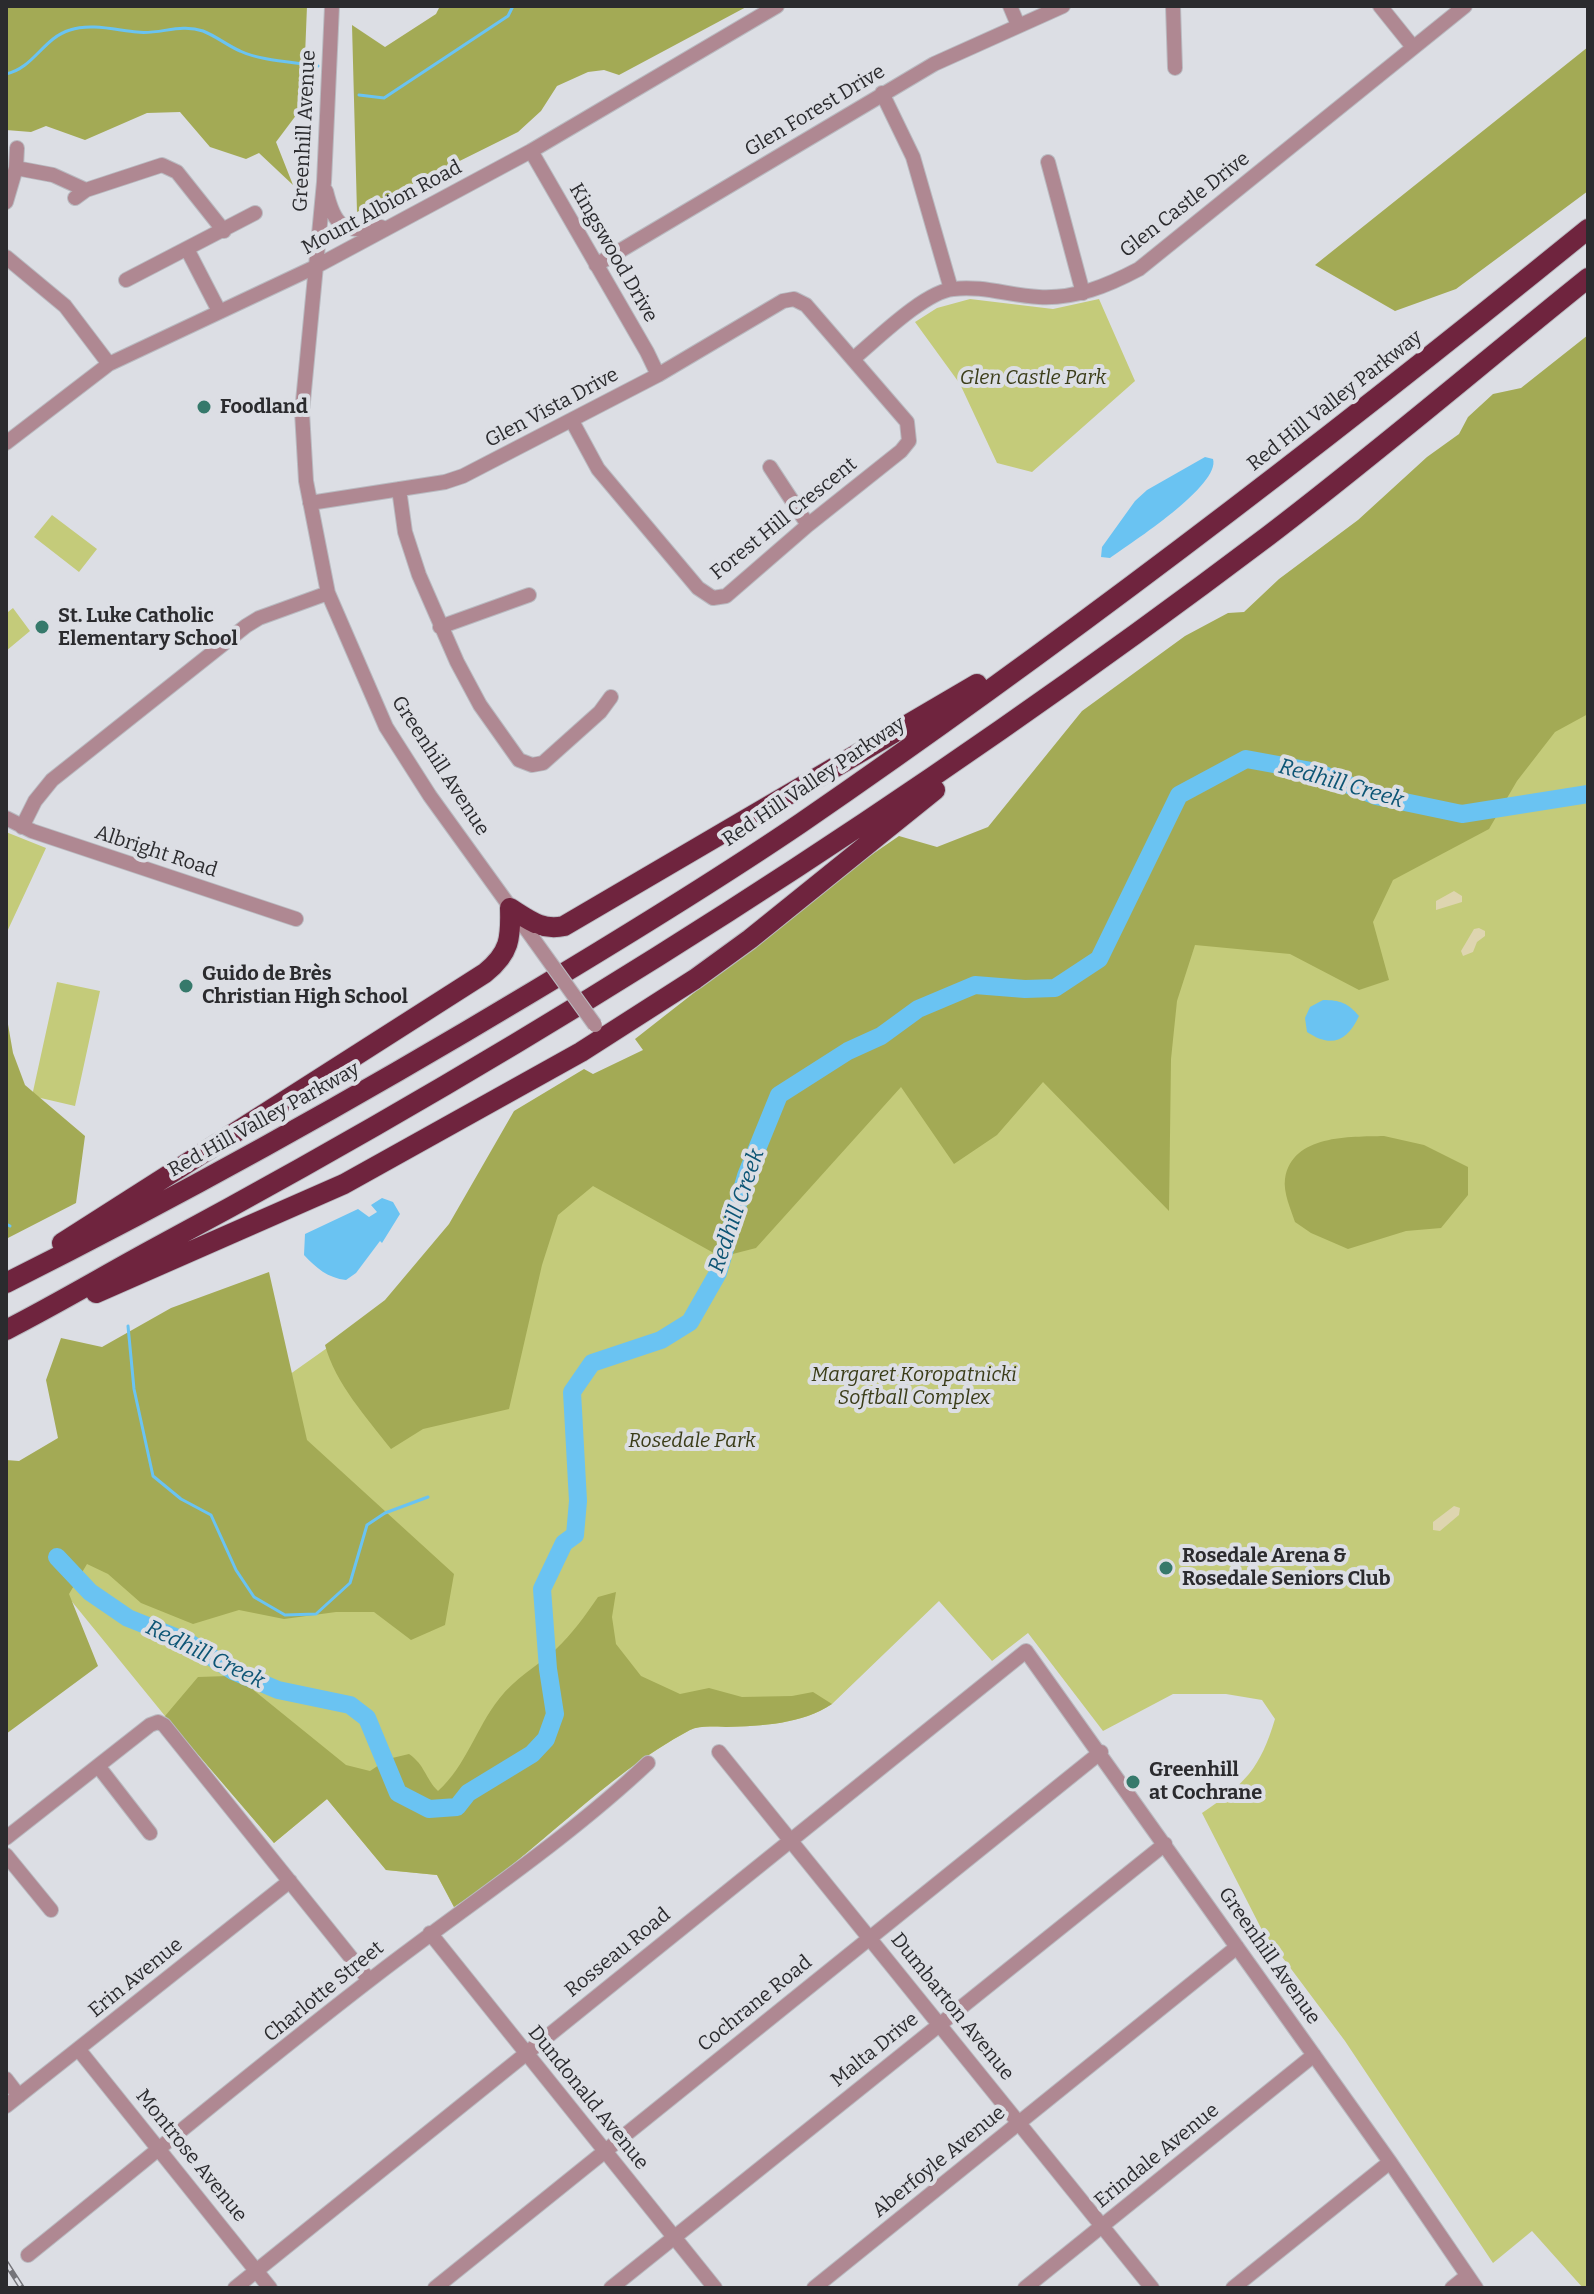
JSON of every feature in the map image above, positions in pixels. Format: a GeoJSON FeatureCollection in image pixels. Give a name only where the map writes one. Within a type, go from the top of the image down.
{"type":"FeatureCollection","features":[{"type":"Feature","properties":{"kind":"highway","name":"Red Hill Valley Parkway"},"geometry":{"type":"LineString","coordinates":[[6,1282],[134,1219],[288,1136],[592,956],[801,823],[1071,632],[1277,478],[1588,229]]}},
{"type":"Feature","properties":{"kind":"highway"},"geometry":{"type":"LineString","coordinates":[[6,1330],[349,1143],[482,1065],[760,892],[982,744],[1270,534],[1588,278]]}},
{"type":"Feature","properties":{"kind":"highway"},"geometry":{"type":"LineString","coordinates":[[510,908],[537,926],[551,929],[564,926],[1039,645],[1071,632]]}},
{"type":"Feature","properties":{"kind":"highway"},"geometry":{"type":"LineString","coordinates":[[50,1307],[105,1289],[344,1184],[475,1113],[600,1031],[695,979],[750,939],[947,780],[982,744]]}},
{"type":"Feature","properties":{"kind":"highway"},"geometry":{"type":"LineString","coordinates":[[6,1282],[112,1209],[485,973],[507,947],[511,936],[510,908]]}},
{"type":"Feature","properties":{"kind":"street","name":"Greenhill Avenue"},"geometry":{"type":"LineString","coordinates":[[332,6],[324,182],[302,412],[310,503],[328,593],[386,727],[430,796],[600,1031]]}},
{"type":"Feature","properties":{"kind":"street","name":"Mount Albion Road"},"geometry":{"type":"LineString","coordinates":[[6,443],[109,364],[315,267],[531,151],[777,6]]}},
{"type":"Feature","properties":{"kind":"street"},"geometry":{"type":"LineString","coordinates":[[1010,6],[1018,25]]}},
{"type":"Feature","properties":{"kind":"street","name":"Glen Forest Drive"},"geometry":{"type":"LineString","coordinates":[[596,265],[934,64],[1063,6]]}},
{"type":"Feature","properties":{"kind":"street"},"geometry":{"type":"LineString","coordinates":[[1173,6],[1175,68]]}},
{"type":"Feature","properties":{"kind":"street"},"geometry":{"type":"LineString","coordinates":[[1380,6],[1413,47]]}},
{"type":"Feature","properties":{"kind":"street","name":"Glen Castle Drive"},"geometry":{"type":"LineString","coordinates":[[951,289],[1039,297],[1083,293],[1110,285],[1139,269],[1465,6]]}},
{"type":"Feature","properties":{"kind":"street"},"geometry":{"type":"LineString","coordinates":[[853,359],[906,314],[951,289],[913,157],[882,93]]}},
{"type":"Feature","properties":{"kind":"street"},"geometry":{"type":"LineString","coordinates":[[6,202],[16,168],[17,148]]}},
{"type":"Feature","properties":{"kind":"street","name":"Kingswood Drive"},"geometry":{"type":"LineString","coordinates":[[531,151],[658,375]]}},
{"type":"Feature","properties":{"kind":"street"},"geometry":{"type":"LineString","coordinates":[[1048,162],[1083,293]]}},
{"type":"Feature","properties":{"kind":"street"},"geometry":{"type":"LineString","coordinates":[[16,168],[53,175],[81,194],[162,165],[177,172],[224,231]]}},
{"type":"Feature","properties":{"kind":"street"},"geometry":{"type":"LineString","coordinates":[[324,182],[336,220],[344,227],[361,230],[389,226]]}},
{"type":"Feature","properties":{"kind":"street"},"geometry":{"type":"LineString","coordinates":[[126,280],[255,213]]}},
{"type":"Feature","properties":{"kind":"street"},"geometry":{"type":"LineString","coordinates":[[187,249],[219,311]]}},
{"type":"Feature","properties":{"kind":"street"},"geometry":{"type":"LineString","coordinates":[[7,259],[65,306],[109,364]]}},
{"type":"Feature","properties":{"kind":"street","name":"Glen Vista Drive"},"geometry":{"type":"LineString","coordinates":[[310,503],[445,482],[463,476],[658,375],[783,301],[794,299]]}},
{"type":"Feature","properties":{"kind":"street","name":"Forest Hill Crescent"},"geometry":{"type":"LineString","coordinates":[[572,421],[598,469],[698,588],[713,598],[726,596],[901,451],[909,441],[907,422],[806,305],[794,299]]}},
{"type":"Feature","properties":{"kind":"street"},"geometry":{"type":"LineString","coordinates":[[770,467],[808,525]]}},
{"type":"Feature","properties":{"kind":"street"},"geometry":{"type":"LineString","coordinates":[[399,489],[405,532],[440,627],[480,705],[519,760],[532,765],[543,763],[600,712],[611,697]]}},
{"type":"Feature","properties":{"kind":"street"},"geometry":{"type":"LineString","coordinates":[[22,827],[35,801],[52,780],[218,647],[259,618],[328,593]]}},
{"type":"Feature","properties":{"kind":"street"},"geometry":{"type":"LineString","coordinates":[[440,627],[529,595]]}},
{"type":"Feature","properties":{"kind":"street","name":"Albright Road"},"geometry":{"type":"LineString","coordinates":[[6,818],[22,827],[296,919]]}},
{"type":"Feature","properties":{"kind":"street","name":"Greenhill Avenue"},"geometry":{"type":"LineString","coordinates":[[1026,1651],[1101,1752],[1472,2282]]}},
{"type":"Feature","properties":{"kind":"street","name":"Rosseau Road"},"geometry":{"type":"LineString","coordinates":[[235,2288],[1026,1651]]}},
{"type":"Feature","properties":{"kind":"street"},"geometry":{"type":"LineString","coordinates":[[6,1838],[150,1725],[158,1722],[164,1725],[369,1980]]}},
{"type":"Feature","properties":{"kind":"street","name":"Dumbarton Avenue"},"geometry":{"type":"LineString","coordinates":[[719,1752],[1152,2288]]}},
{"type":"Feature","properties":{"kind":"street","name":"Cochrane Road"},"geometry":{"type":"LineString","coordinates":[[435,2288],[1101,1752]]}},
{"type":"Feature","properties":{"kind":"street","name":"Charlotte Street"},"geometry":{"type":"LineString","coordinates":[[28,2255],[369,1980],[502,1882],[648,1763]]}},
{"type":"Feature","properties":{"kind":"street"},"geometry":{"type":"LineString","coordinates":[[98,1766],[150,1833]]}},
{"type":"Feature","properties":{"kind":"street","name":"Malta Drive"},"geometry":{"type":"LineString","coordinates":[[611,2288],[1165,1844]]}},
{"type":"Feature","properties":{"kind":"street"},"geometry":{"type":"LineString","coordinates":[[6,1855],[51,1910]]}},
{"type":"Feature","properties":{"kind":"street","name":"Erin Avenue"},"geometry":{"type":"LineString","coordinates":[[6,2106],[290,1881]]}},
{"type":"Feature","properties":{"kind":"street","name":"Dundonald Avenue"},"geometry":{"type":"LineString","coordinates":[[430,1933],[715,2288]]}},
{"type":"Feature","properties":{"kind":"street","name":"Aberfoyle Avenue"},"geometry":{"type":"LineString","coordinates":[[814,2288],[1237,1947]]}},
{"type":"Feature","properties":{"kind":"street","name":"Montrose Avenue"},"geometry":{"type":"LineString","coordinates":[[79,2050],[270,2288]]}},
{"type":"Feature","properties":{"kind":"street","name":"Erindale Avenue"},"geometry":{"type":"LineString","coordinates":[[1025,2288],[1314,2055]]}},
{"type":"Feature","properties":{"kind":"street"},"geometry":{"type":"LineString","coordinates":[[6,2079],[19,2096]]}},
{"type":"Feature","properties":{"kind":"street"},"geometry":{"type":"LineString","coordinates":[[1233,2288],[1390,2162]]}},
{"type":"Feature","properties":{"kind":"street"},"geometry":{"type":"LineString","coordinates":[[1452,2288],[1472,2282]]}},
{"type":"Feature","properties":{"kind":"green space"},"geometry":{"type":"Polygon","coordinates":[[[6,6],[307,6],[303,106],[276,142],[293,185],[259,153],[246,159],[210,147],[180,112],[147,113],[85,140],[46,126],[31,132],[6,130],[6,6]]]}},
{"type":"Feature","properties":{"kind":"green space"},"geometry":{"type":"Polygon","coordinates":[[[440,6],[748,6],[619,75],[604,70],[588,72],[557,86],[541,111],[518,132],[357,212],[352,25],[385,47],[436,14],[440,6]]]}},
{"type":"Feature","properties":{"kind":"green space"},"geometry":{"type":"Polygon","coordinates":[[[1588,47],[1588,191],[1456,289],[1395,311],[1315,265],[1588,47]]]}},
{"type":"Feature","properties":{"kind":"green space","name":"Glen Castle Park"},"geometry":{"type":"Polygon","coordinates":[[[970,299],[1053,309],[1099,299],[1135,381],[1032,472],[997,463],[960,384],[915,322],[937,308],[970,299]]]}},
{"type":"Feature","properties":{"kind":"green space"},"geometry":{"type":"Polygon","coordinates":[[[1588,335],[1588,714],[1555,732],[1517,781],[1489,829],[1393,880],[1373,922],[1389,980],[1359,990],[1290,954],[1195,945],[1177,1001],[1171,1059],[1169,1211],[1043,1082],[997,1135],[954,1164],[901,1087],[756,1248],[721,1257],[593,1186],[558,1215],[542,1265],[509,1409],[423,1429],[391,1449],[344,1386],[325,1345],[385,1300],[449,1224],[514,1111],[584,1069],[593,1074],[643,1050],[635,1039],[861,862],[899,836],[937,847],[988,827],[1082,711],[1185,636],[1228,613],[1244,612],[1279,579],[1358,520],[1427,457],[1459,434],[1468,417],[1493,394],[1521,388],[1588,335]]]}},
{"type":"Feature","properties":{"kind":"green space"},"geometry":{"type":"Polygon","coordinates":[[[52,515],[97,549],[79,572],[34,537],[52,515]]]}},
{"type":"Feature","properties":{"kind":"green space"},"geometry":{"type":"Polygon","coordinates":[[[13,608],[30,631],[6,651],[6,610],[8,612],[13,608]]]}},
{"type":"Feature","properties":{"kind":"green space"},"geometry":{"type":"Polygon","coordinates":[[[1588,636],[1588,2288],[1583,2288],[1532,2231],[1493,2263],[1345,2041],[1262,1930],[1202,1813],[1240,1784],[1257,1763],[1275,1719],[1262,1700],[1226,1694],[1173,1694],[1103,1731],[1028,1633],[992,1661],[939,1601],[832,1704],[808,1716],[781,1723],[690,1730],[628,1770],[514,1863],[454,1907],[437,1875],[386,1870],[327,1799],[274,1843],[165,1716],[34,1555],[521,1211],[1203,937],[1588,636]]]}},
{"type":"Feature","properties":{"kind":"green space"},"geometry":{"type":"Polygon","coordinates":[[[6,832],[46,848],[6,934],[6,832]]]}},
{"type":"Feature","properties":{"kind":"green space"},"geometry":{"type":"Polygon","coordinates":[[[57,982],[100,991],[75,1106],[32,1096],[57,982]]]}},
{"type":"Feature","properties":{"kind":"green space"},"geometry":{"type":"Polygon","coordinates":[[[6,1013],[13,1053],[25,1085],[85,1136],[76,1203],[6,1239],[6,1013]]]}},
{"type":"Feature","properties":{"kind":"green space"},"geometry":{"type":"Polygon","coordinates":[[[1384,1136],[1424,1145],[1468,1167],[1468,1195],[1441,1228],[1406,1231],[1348,1249],[1311,1233],[1295,1222],[1285,1179],[1290,1164],[1299,1153],[1324,1141],[1384,1136]]]}},
{"type":"Feature","properties":{"kind":"green space"},"geometry":{"type":"Polygon","coordinates":[[[269,1272],[307,1440],[454,1574],[445,1625],[411,1640],[374,1612],[336,1612],[284,1619],[239,1610],[193,1624],[141,1603],[108,1574],[87,1564],[69,1594],[98,1666],[6,1734],[6,1460],[19,1461],[58,1438],[46,1380],[61,1338],[102,1347],[171,1308],[269,1272]]]}},
{"type":"Feature","properties":{"kind":"green space"},"geometry":{"type":"Polygon","coordinates":[[[616,1592],[612,1617],[616,1644],[641,1676],[680,1694],[709,1688],[742,1697],[792,1696],[813,1692],[832,1704],[808,1716],[781,1723],[690,1730],[628,1770],[514,1863],[454,1907],[437,1875],[386,1870],[327,1799],[274,1843],[165,1716],[198,1677],[228,1676],[246,1684],[346,1765],[370,1771],[388,1759],[409,1754],[438,1791],[456,1770],[505,1692],[561,1644],[598,1597],[616,1592]]]}},
{"type":"Feature","properties":{"kind":"sand"},"geometry":{"type":"Polygon","coordinates":[[[1454,891],[1462,896],[1462,902],[1436,910],[1436,901],[1454,891]]]}},
{"type":"Feature","properties":{"kind":"sand"},"geometry":{"type":"Polygon","coordinates":[[[1474,929],[1485,931],[1485,936],[1477,942],[1473,952],[1463,956],[1461,951],[1474,929]]]}},
{"type":"Feature","properties":{"kind":"sand"},"geometry":{"type":"Polygon","coordinates":[[[1454,1506],[1460,1508],[1459,1515],[1440,1531],[1433,1530],[1433,1522],[1454,1506]]]}},
{"type":"Feature","properties":{"kind":"water"},"geometry":{"type":"Polygon","coordinates":[[[1205,457],[1213,459],[1212,470],[1189,498],[1110,558],[1101,557],[1102,547],[1135,501],[1147,490],[1205,457]]]}},
{"type":"Feature","properties":{"kind":"water"},"geometry":{"type":"Polygon","coordinates":[[[1323,1000],[1343,1003],[1359,1016],[1349,1032],[1338,1040],[1324,1040],[1307,1032],[1305,1018],[1310,1007],[1323,1000]]]}},
{"type":"Feature","properties":{"kind":"water"},"geometry":{"type":"Polygon","coordinates":[[[382,1198],[393,1202],[400,1214],[382,1243],[380,1241],[356,1273],[346,1280],[328,1275],[304,1255],[305,1234],[358,1209],[369,1217],[377,1212],[371,1205],[382,1198]]]}},
{"type":"Feature","properties":{"kind":"waterway"},"geometry":{"type":"LineString","coordinates":[[359,95],[384,98],[508,16],[513,6]]}},
{"type":"Feature","properties":{"kind":"waterway"},"geometry":{"type":"LineString","coordinates":[[6,74],[24,66],[61,34],[86,27],[145,32],[194,29],[248,54],[318,66]]}},
{"type":"Feature","properties":{"kind":"waterway","name":"Redhill Creek"},"geometry":{"type":"LineString","coordinates":[[57,1557],[90,1592],[128,1618],[188,1642],[233,1671],[278,1690],[350,1705],[367,1718],[398,1793],[429,1809],[457,1807],[468,1793],[532,1754],[546,1739],[555,1714],[542,1589],[564,1543],[575,1535],[578,1501],[572,1392],[592,1363],[661,1340],[690,1322],[718,1273],[746,1176],[779,1095],[848,1051],[881,1036],[918,1009],[975,985],[1055,988],[1099,959],[1179,795],[1246,759],[1317,772],[1376,796],[1462,814],[1588,794]]}},
{"type":"Feature","properties":{"kind":"waterway"},"geometry":{"type":"LineString","coordinates":[[6,1224],[10,1226]]}},
{"type":"Feature","properties":{"kind":"waterway"},"geometry":{"type":"LineString","coordinates":[[128,1326],[134,1389],[153,1476],[181,1499],[211,1515],[236,1570],[254,1597],[285,1615],[316,1614],[350,1583],[367,1525],[385,1513],[428,1497]]}},
{"type":"Feature","properties":{"kind":"railway"},"geometry":{"type":"LineString","coordinates":[[6,2263],[22,2288]]}},
{"type":"Feature","properties":{"kind":"place","name":"Foodland"},"geometry":{"type":"Point","coordinates":[204,407]}},
{"type":"Feature","properties":{"kind":"place","name":"St. Luke Catholic Elementary School"},"geometry":{"type":"Point","coordinates":[42,627]}},
{"type":"Feature","properties":{"kind":"place","name":"Guido de Brès Christian High School"},"geometry":{"type":"Point","coordinates":[186,986]}},
{"type":"Feature","properties":{"kind":"place","name":"Rosedale Arena & Rosedale Seniors Club"},"geometry":{"type":"Point","coordinates":[1166,1568]}},
{"type":"Feature","properties":{"kind":"place","name":"Greenhill at Cochrane"},"geometry":{"type":"Point","coordinates":[1133,1782]}},
{"type":"Feature","properties":{"kind":"park label","name":"Margaret Koropatnicki Softball Complex"},"geometry":{"type":"Point","coordinates":[914,1386]}},
{"type":"Feature","properties":{"kind":"park label","name":"Rosedale Park"},"geometry":{"type":"Point","coordinates":[692,1441]}}]}
